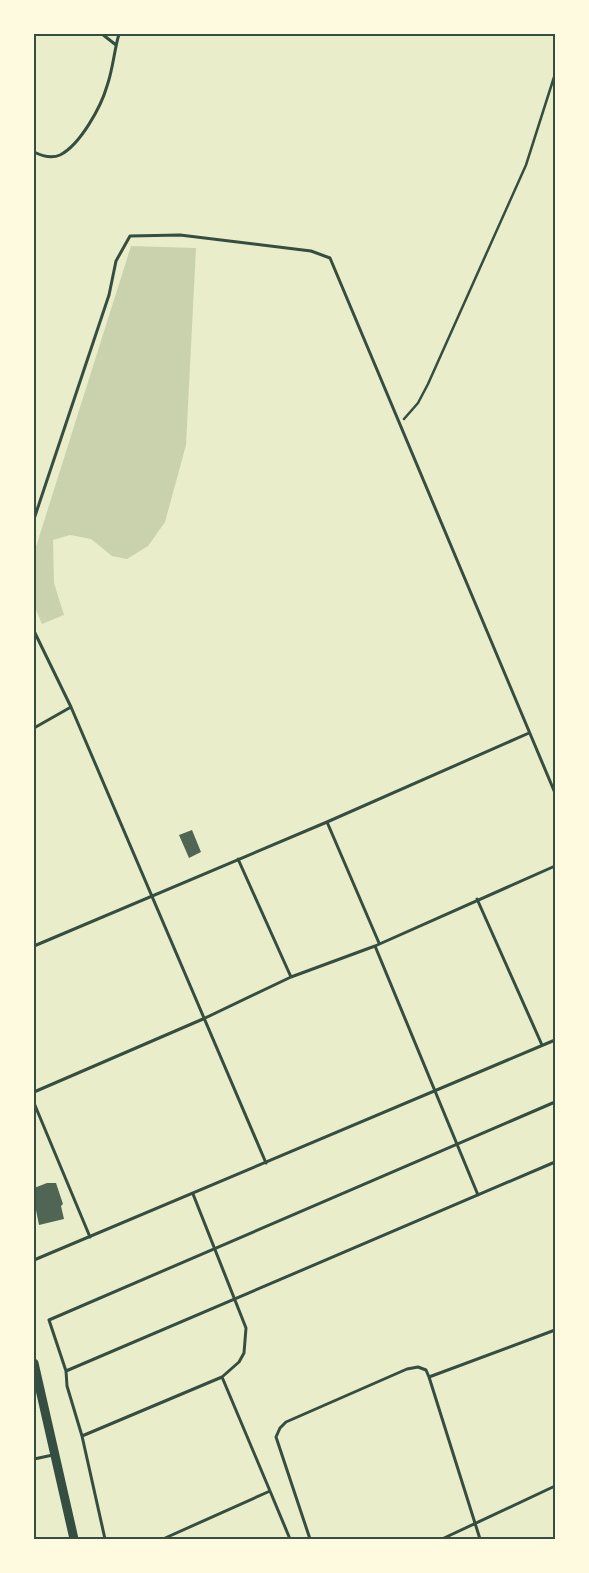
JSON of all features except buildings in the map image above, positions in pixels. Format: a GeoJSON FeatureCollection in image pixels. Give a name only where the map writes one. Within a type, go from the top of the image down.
{"type":"FeatureCollection","features":[{"type":"Feature","properties":{"kind":"street"},"geometry":{"type":"LineString","coordinates":[[34,1363],[74,1539]]}},
{"type":"Feature","properties":{"kind":"lane"},"geometry":{"type":"LineString","coordinates":[[102,34],[116,46]]}},
{"type":"Feature","properties":{"kind":"lane"},"geometry":{"type":"LineString","coordinates":[[34,152],[44,157],[59,156],[77,139],[94,117],[107,87],[119,34]]}},
{"type":"Feature","properties":{"kind":"lane"},"geometry":{"type":"LineString","coordinates":[[34,519],[109,295],[116,261],[130,236],[180,235],[311,251],[330,258],[555,794]]}},
{"type":"Feature","properties":{"kind":"lane"},"geometry":{"type":"LineString","coordinates":[[34,631],[71,707],[202,1019],[266,1163]]}},
{"type":"Feature","properties":{"kind":"lane"},"geometry":{"type":"LineString","coordinates":[[34,728],[71,707]]}},
{"type":"Feature","properties":{"kind":"lane"},"geometry":{"type":"LineString","coordinates":[[34,946],[327,822],[529,733]]}},
{"type":"Feature","properties":{"kind":"lane"},"geometry":{"type":"LineString","coordinates":[[327,822],[379,943]]}},
{"type":"Feature","properties":{"kind":"lane"},"geometry":{"type":"LineString","coordinates":[[238,859],[291,977]]}},
{"type":"Feature","properties":{"kind":"lane"},"geometry":{"type":"LineString","coordinates":[[34,1092],[202,1019],[291,977],[374,946],[555,866]]}},
{"type":"Feature","properties":{"kind":"lane"},"geometry":{"type":"LineString","coordinates":[[477,899],[542,1045]]}},
{"type":"Feature","properties":{"kind":"lane"},"geometry":{"type":"LineString","coordinates":[[374,946],[478,1195]]}},
{"type":"Feature","properties":{"kind":"lane"},"geometry":{"type":"LineString","coordinates":[[34,1260],[555,1040]]}},
{"type":"Feature","properties":{"kind":"lane"},"geometry":{"type":"LineString","coordinates":[[105,1539],[82,1436],[67,1386],[66,1371],[49,1320],[456,1143],[555,1102]]}},
{"type":"Feature","properties":{"kind":"lane"},"geometry":{"type":"LineString","coordinates":[[34,1103],[90,1237]]}},
{"type":"Feature","properties":{"kind":"lane"},"geometry":{"type":"LineString","coordinates":[[66,1371],[555,1162]]}},
{"type":"Feature","properties":{"kind":"lane"},"geometry":{"type":"LineString","coordinates":[[82,1436],[222,1377],[239,1362],[244,1353],[246,1328],[192,1194]]}},
{"type":"Feature","properties":{"kind":"lane"},"geometry":{"type":"LineString","coordinates":[[429,1377],[555,1330]]}},
{"type":"Feature","properties":{"kind":"lane"},"geometry":{"type":"LineString","coordinates":[[310,1539],[276,1437],[280,1428],[286,1422],[407,1369],[418,1367],[426,1370],[429,1377],[480,1539]]}},
{"type":"Feature","properties":{"kind":"lane"},"geometry":{"type":"LineString","coordinates":[[222,1377],[290,1539]]}},
{"type":"Feature","properties":{"kind":"lane"},"geometry":{"type":"LineString","coordinates":[[34,1459],[54,1455]]}},
{"type":"Feature","properties":{"kind":"lane"},"geometry":{"type":"LineString","coordinates":[[442,1539],[555,1486]]}},
{"type":"Feature","properties":{"kind":"lane"},"geometry":{"type":"LineString","coordinates":[[162,1539],[270,1490]]}},
{"type":"Feature","properties":{"kind":"path"},"geometry":{"type":"LineString","coordinates":[[398,422],[408,416],[418,403],[428,384],[526,165],[555,74]]}},
{"type":"Feature","properties":{"kind":"green space"},"geometry":{"type":"Polygon","coordinates":[[[131,246],[196,248],[186,445],[165,522],[148,546],[127,559],[112,556],[91,539],[70,535],[53,540],[54,583],[64,615],[42,624],[34,605],[34,553],[131,246]]]}}]}
